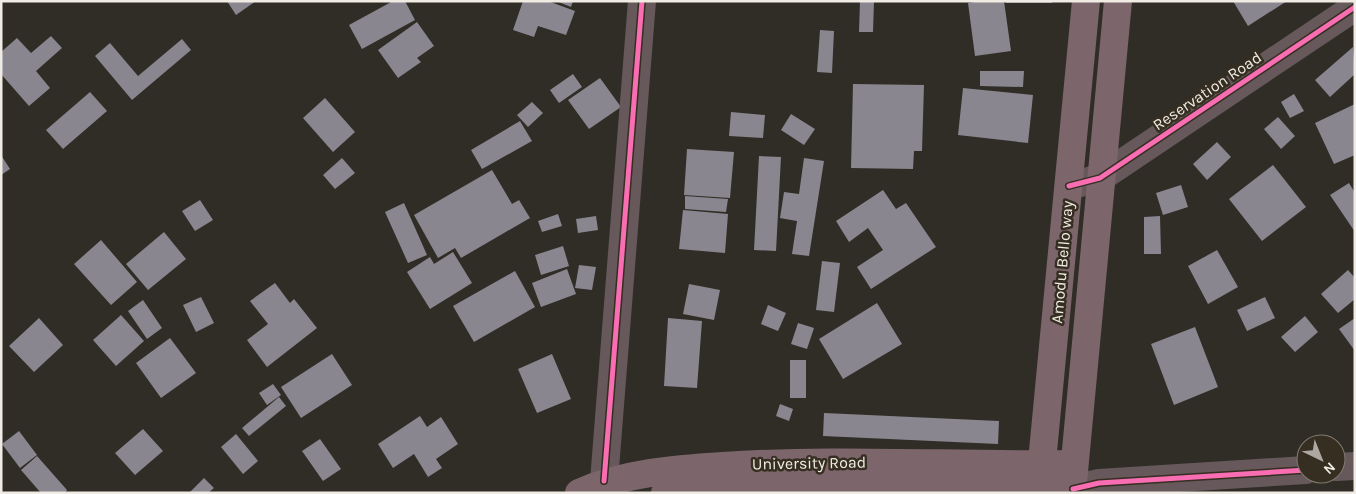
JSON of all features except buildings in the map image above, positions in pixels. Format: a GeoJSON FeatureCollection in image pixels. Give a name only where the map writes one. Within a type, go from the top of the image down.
{"type":"FeatureCollection","features":[{"type":"Feature","properties":{"kind":"main road","name":"Amodu Bello way"},"geometry":{"type":"LineString","coordinates":[[1041,482],[1086,1]]}},
{"type":"Feature","properties":{"kind":"main road","name":"Amodu Bello way"},"geometry":{"type":"LineString","coordinates":[[1073,482],[1118,1]]}},
{"type":"Feature","properties":{"kind":"main road","name":"University Road"},"geometry":{"type":"LineString","coordinates":[[579,493],[604,481],[687,469],[792,461],[1041,482]]}},
{"type":"Feature","properties":{"kind":"main road","name":"University Road"},"geometry":{"type":"LineString","coordinates":[[665,493],[705,486],[1041,482]]}},
{"type":"Feature","properties":{"kind":"main road"},"geometry":{"type":"LineString","coordinates":[[1041,482],[1073,482]]}},
{"type":"Feature","properties":{"kind":"street"},"geometry":{"type":"LineString","coordinates":[[604,481],[642,1]]}},
{"type":"Feature","properties":{"kind":"street","name":"Reservation Road"},"geometry":{"type":"LineString","coordinates":[[1069,186],[1100,178],[1355,7]]}},
{"type":"Feature","properties":{"kind":"street"},"geometry":{"type":"LineString","coordinates":[[1073,482],[1296,471]]}},
{"type":"Feature","properties":{"kind":"cycle path"},"geometry":{"type":"LineString","coordinates":[[604,481],[642,1]]}},
{"type":"Feature","properties":{"kind":"cycle path"},"geometry":{"type":"LineString","coordinates":[[1069,186],[1100,178],[1355,7]]}},
{"type":"Feature","properties":{"kind":"cycle path"},"geometry":{"type":"LineString","coordinates":[[1073,489],[1099,483],[1296,471]]}}]}
